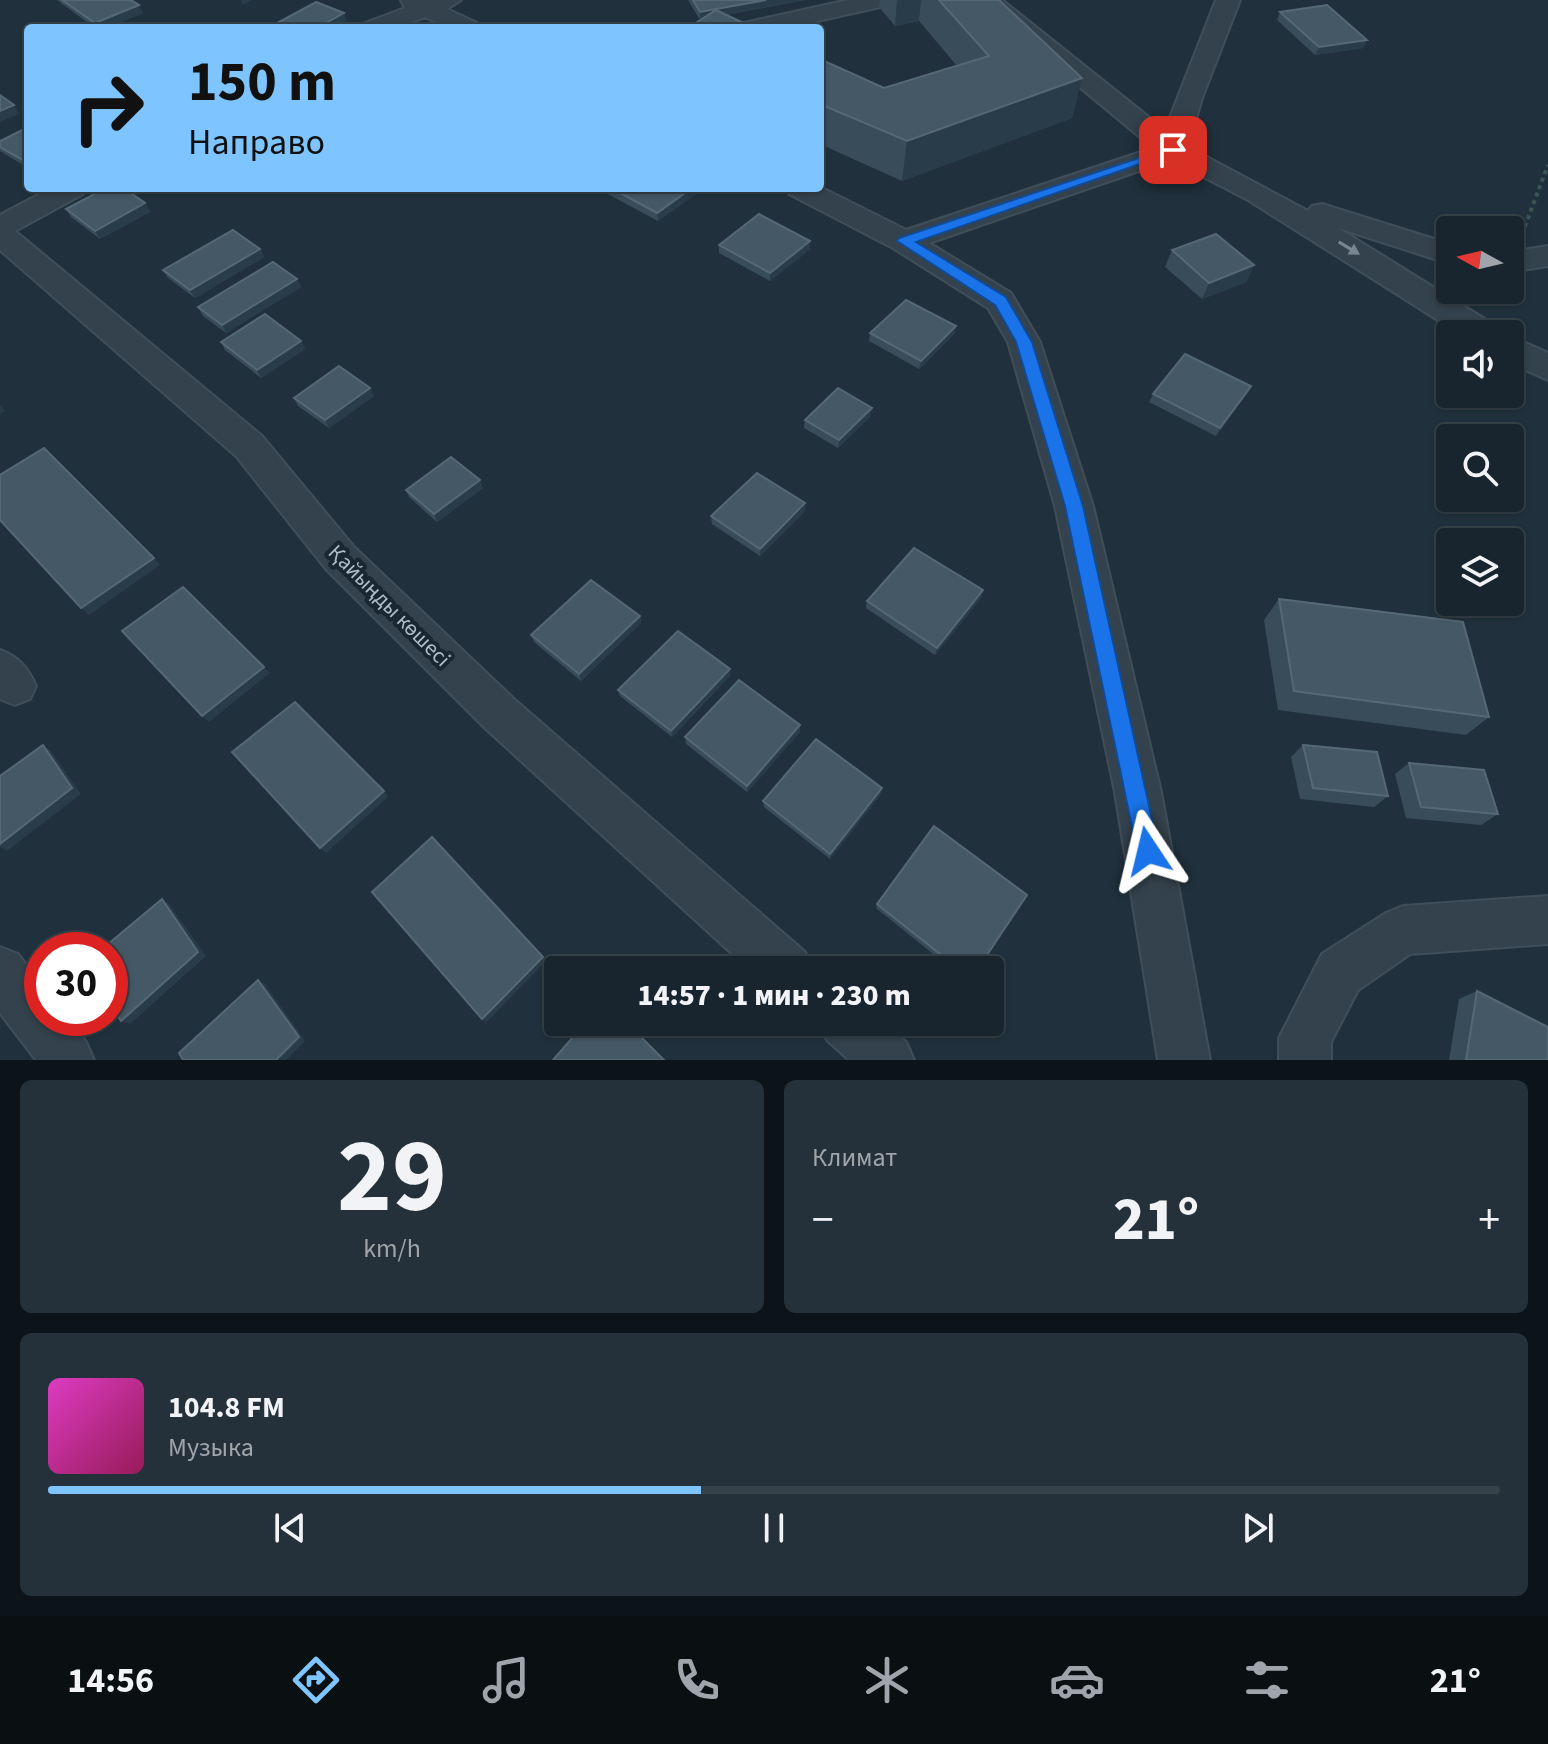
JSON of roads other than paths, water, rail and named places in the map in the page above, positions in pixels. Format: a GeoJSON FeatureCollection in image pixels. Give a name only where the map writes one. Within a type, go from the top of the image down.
{"type":"FeatureCollection","features":[{"type":"Feature","properties":{"kind":"street"},"geometry":{"type":"LineString","coordinates":[[771,24],[881,0]]}},
{"type":"Feature","properties":{"kind":"street"},"geometry":{"type":"LineString","coordinates":[[987,0],[1173,150],[1258,194],[1462,320]]}},
{"type":"Feature","properties":{"kind":"street"},"geometry":{"type":"LineString","coordinates":[[1173,150],[1189,98],[1228,0]]}},
{"type":"Feature","properties":{"kind":"street"},"geometry":{"type":"LineString","coordinates":[[383,24],[428,3],[462,24]]}},
{"type":"Feature","properties":{"kind":"street"},"geometry":{"type":"LineString","coordinates":[[904,241],[1173,150]]}},
{"type":"Feature","properties":{"kind":"street"},"geometry":{"type":"LineString","coordinates":[[0,227],[66,192]]}},
{"type":"Feature","properties":{"kind":"street"},"geometry":{"type":"LineString","coordinates":[[807,192],[904,241],[1000,301],[1024,342],[1081,536],[1138,792],[1184,1060]]}},
{"type":"Feature","properties":{"kind":"street"},"geometry":{"type":"LineString","coordinates":[[1258,194],[1436,250]]}},
{"type":"Feature","properties":{"kind":"street","name":"Қайыңды көшесі"},"geometry":{"type":"LineString","coordinates":[[0,234],[249,446],[340,558],[500,714],[771,956]]}},
{"type":"Feature","properties":{"kind":"street"},"geometry":{"type":"LineString","coordinates":[[1524,260],[1548,256]]}},
{"type":"Feature","properties":{"kind":"street"},"geometry":{"type":"LineString","coordinates":[[1524,355],[1548,368]]}},
{"type":"Feature","properties":{"kind":"street"},"geometry":{"type":"LineString","coordinates":[[1305,1060],[1305,1038],[1340,972],[1403,930],[1548,920]]}},
{"type":"Feature","properties":{"kind":"street"},"geometry":{"type":"LineString","coordinates":[[0,972],[68,1060]]}},
{"type":"Feature","properties":{"kind":"street"},"geometry":{"type":"LineString","coordinates":[[861,1036],[888,1060]]}}]}
